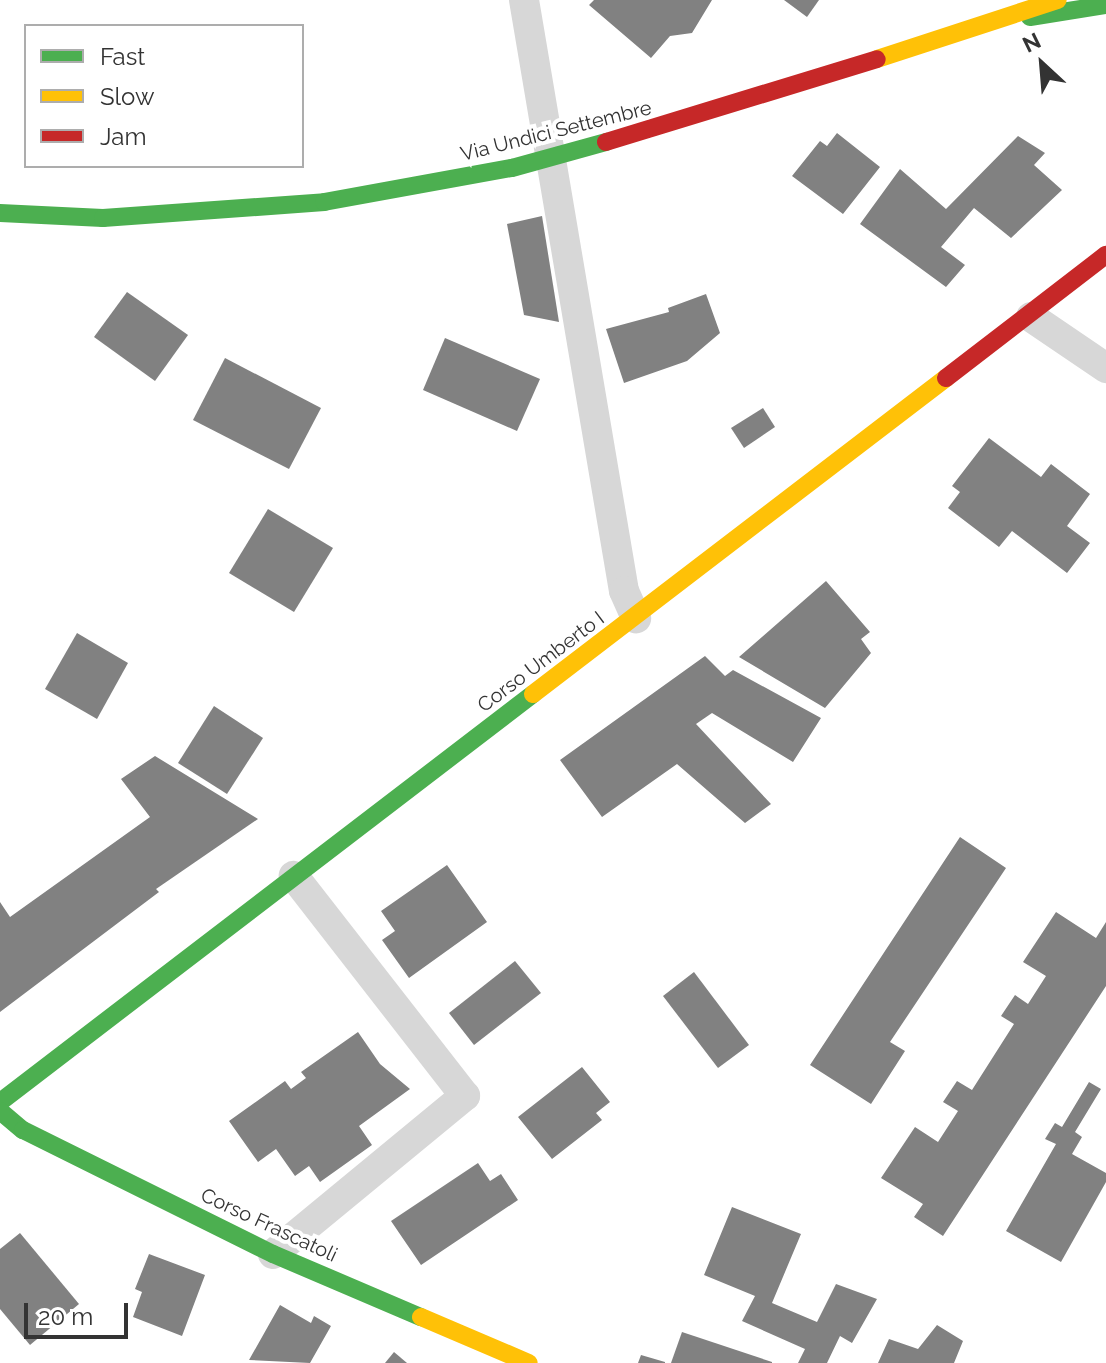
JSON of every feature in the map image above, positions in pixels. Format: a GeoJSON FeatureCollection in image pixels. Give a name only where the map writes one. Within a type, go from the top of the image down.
{"type":"FeatureCollection","features":[{"type":"Feature","properties":{"kind":"street"},"geometry":{"type":"LineString","coordinates":[[524,0],[624,591],[636,618]]}},
{"type":"Feature","properties":{"kind":"street","name":"Via Undici Settembre"},"geometry":{"type":"LineString","coordinates":[[0,213],[103,218],[324,202],[549,158],[700,117],[1058,0]]}},
{"type":"Feature","properties":{"kind":"street"},"geometry":{"type":"LineString","coordinates":[[988,25],[1106,5]]}},
{"type":"Feature","properties":{"kind":"street","name":"Corso Umberto I"},"geometry":{"type":"LineString","coordinates":[[0,1102],[1031,317],[1106,255]]}},
{"type":"Feature","properties":{"kind":"street"},"geometry":{"type":"LineString","coordinates":[[1031,317],[1106,368]]}},
{"type":"Feature","properties":{"kind":"street"},"geometry":{"type":"LineString","coordinates":[[273,1254],[465,1096],[294,876]]}},
{"type":"Feature","properties":{"kind":"street","name":"Corso Frascatoli"},"geometry":{"type":"LineString","coordinates":[[0,1111],[23,1130],[273,1254],[529,1363]]}},
{"type":"Feature","properties":{"kind":"building"},"geometry":{"type":"Polygon","coordinates":[[[594,0],[712,0],[692,33],[670,36],[651,58],[589,5],[594,0]]]}},
{"type":"Feature","properties":{"kind":"building"},"geometry":{"type":"Polygon","coordinates":[[[784,0],[819,0],[807,17],[784,0]]]}},
{"type":"Feature","properties":{"kind":"building"},"geometry":{"type":"Polygon","coordinates":[[[837,133],[880,167],[843,214],[792,176],[820,141],[827,146],[837,133]]]}},
{"type":"Feature","properties":{"kind":"building"},"geometry":{"type":"Polygon","coordinates":[[[1018,136],[1045,153],[1034,165],[1062,190],[1011,238],[974,208],[941,247],[965,265],[946,287],[860,224],[900,169],[946,209],[1018,136]]]}},
{"type":"Feature","properties":{"kind":"building"},"geometry":{"type":"Polygon","coordinates":[[[542,216],[559,322],[524,315],[507,224],[542,216]]]}},
{"type":"Feature","properties":{"kind":"building"},"geometry":{"type":"Polygon","coordinates":[[[127,292],[188,335],[155,381],[94,337],[127,292]]]}},
{"type":"Feature","properties":{"kind":"building"},"geometry":{"type":"Polygon","coordinates":[[[706,294],[720,333],[687,361],[624,383],[606,329],[669,312],[668,308],[706,294]]]}},
{"type":"Feature","properties":{"kind":"building"},"geometry":{"type":"Polygon","coordinates":[[[445,338],[540,379],[517,431],[423,390],[445,338]]]}},
{"type":"Feature","properties":{"kind":"building"},"geometry":{"type":"Polygon","coordinates":[[[225,358],[321,408],[289,469],[193,420],[225,358]]]}},
{"type":"Feature","properties":{"kind":"building"},"geometry":{"type":"Polygon","coordinates":[[[763,408],[775,427],[744,448],[731,428],[763,408]]]}},
{"type":"Feature","properties":{"kind":"building"},"geometry":{"type":"Polygon","coordinates":[[[989,438],[1041,477],[1051,464],[1090,494],[1067,526],[1090,543],[1067,573],[1012,531],[999,547],[948,508],[960,492],[952,486],[989,438]]]}},
{"type":"Feature","properties":{"kind":"building"},"geometry":{"type":"Polygon","coordinates":[[[268,509],[333,548],[294,612],[229,573],[268,509]]]}},
{"type":"Feature","properties":{"kind":"building"},"geometry":{"type":"Polygon","coordinates":[[[826,581],[870,632],[861,639],[871,653],[825,708],[739,657],[826,581]]]}},
{"type":"Feature","properties":{"kind":"building"},"geometry":{"type":"Polygon","coordinates":[[[77,633],[128,663],[97,719],[45,689],[77,633]]]}},
{"type":"Feature","properties":{"kind":"building"},"geometry":{"type":"Polygon","coordinates":[[[705,656],[725,676],[733,670],[821,718],[793,762],[712,713],[696,724],[771,804],[745,823],[677,764],[602,817],[560,760],[705,656]]]}},
{"type":"Feature","properties":{"kind":"building"},"geometry":{"type":"Polygon","coordinates":[[[214,706],[263,738],[227,794],[178,763],[214,706]]]}},
{"type":"Feature","properties":{"kind":"building"},"geometry":{"type":"Polygon","coordinates":[[[155,756],[258,819],[156,889],[159,892],[0,1012],[0,902],[10,917],[150,817],[121,779],[155,756]]]}},
{"type":"Feature","properties":{"kind":"building"},"geometry":{"type":"Polygon","coordinates":[[[960,837],[1006,868],[890,1042],[905,1051],[871,1104],[810,1065],[960,837]]]}},
{"type":"Feature","properties":{"kind":"building"},"geometry":{"type":"Polygon","coordinates":[[[447,865],[487,922],[409,978],[382,940],[395,931],[381,911],[447,865]]]}},
{"type":"Feature","properties":{"kind":"building"},"geometry":{"type":"Polygon","coordinates":[[[1056,912],[1096,938],[1106,922],[1106,986],[943,1236],[914,1217],[923,1204],[881,1178],[915,1127],[938,1142],[958,1111],[943,1102],[957,1081],[972,1090],[1014,1024],[1001,1016],[1015,995],[1028,1004],[1046,976],[1023,962],[1056,912]]]}},
{"type":"Feature","properties":{"kind":"building"},"geometry":{"type":"Polygon","coordinates":[[[515,961],[541,993],[474,1045],[449,1013],[515,961]]]}},
{"type":"Feature","properties":{"kind":"building"},"geometry":{"type":"Polygon","coordinates":[[[694,972],[749,1045],[718,1068],[663,996],[694,972]]]}},
{"type":"Feature","properties":{"kind":"building"},"geometry":{"type":"Polygon","coordinates":[[[358,1032],[380,1064],[410,1089],[359,1126],[372,1145],[320,1182],[309,1166],[295,1176],[276,1149],[258,1162],[229,1121],[285,1081],[291,1089],[306,1078],[301,1072],[358,1032]]]}},
{"type":"Feature","properties":{"kind":"building"},"geometry":{"type":"Polygon","coordinates":[[[582,1067],[610,1102],[596,1113],[602,1120],[552,1159],[518,1117],[582,1067]]]}},
{"type":"Feature","properties":{"kind":"building"},"geometry":{"type":"Polygon","coordinates":[[[1089,1082],[1101,1089],[1075,1132],[1082,1137],[1072,1154],[1106,1173],[1106,1182],[1061,1262],[1006,1231],[1056,1144],[1045,1139],[1055,1123],[1062,1127],[1089,1082]]]}},
{"type":"Feature","properties":{"kind":"building"},"geometry":{"type":"Polygon","coordinates":[[[478,1163],[490,1181],[501,1174],[518,1200],[421,1265],[391,1221],[478,1163]]]}},
{"type":"Feature","properties":{"kind":"building"},"geometry":{"type":"Polygon","coordinates":[[[732,1207],[801,1234],[772,1303],[817,1322],[836,1284],[877,1299],[852,1343],[840,1336],[827,1363],[798,1363],[805,1349],[742,1321],[755,1296],[704,1275],[732,1207]]]}},
{"type":"Feature","properties":{"kind":"building"},"geometry":{"type":"Polygon","coordinates":[[[20,1233],[79,1304],[30,1345],[0,1309],[0,1249],[20,1233]]]}},
{"type":"Feature","properties":{"kind":"building"},"geometry":{"type":"Polygon","coordinates":[[[149,1254],[205,1275],[182,1336],[133,1317],[142,1292],[135,1289],[149,1254]]]}},
{"type":"Feature","properties":{"kind":"building"},"geometry":{"type":"Polygon","coordinates":[[[280,1305],[311,1323],[314,1316],[331,1326],[310,1363],[249,1360],[280,1305]]]}},
{"type":"Feature","properties":{"kind":"building"},"geometry":{"type":"Polygon","coordinates":[[[937,1325],[963,1341],[954,1363],[878,1363],[889,1339],[918,1349],[937,1325]]]}},
{"type":"Feature","properties":{"kind":"building"},"geometry":{"type":"Polygon","coordinates":[[[682,1332],[772,1362],[772,1363],[671,1363],[682,1332]]]}},
{"type":"Feature","properties":{"kind":"building"},"geometry":{"type":"Polygon","coordinates":[[[394,1352],[407,1363],[385,1363],[394,1352]]]}},
{"type":"Feature","properties":{"kind":"building"},"geometry":{"type":"Polygon","coordinates":[[[641,1355],[665,1362],[665,1363],[638,1363],[641,1355]]]}},
{"type":"Feature","properties":{"kind":"traffic: fast"},"geometry":{"type":"LineString","coordinates":[[1030,17],[1106,5]]}},
{"type":"Feature","properties":{"kind":"traffic: fast"},"geometry":{"type":"LineString","coordinates":[[0,213],[103,218],[324,202],[512,168],[606,142]]}},
{"type":"Feature","properties":{"kind":"traffic: fast"},"geometry":{"type":"LineString","coordinates":[[0,1102],[533,694]]}},
{"type":"Feature","properties":{"kind":"traffic: fast"},"geometry":{"type":"LineString","coordinates":[[0,1111],[23,1130],[273,1254],[421,1317]]}},
{"type":"Feature","properties":{"kind":"traffic: slow"},"geometry":{"type":"LineString","coordinates":[[877,59],[1058,0]]}},
{"type":"Feature","properties":{"kind":"traffic: slow"},"geometry":{"type":"LineString","coordinates":[[533,694],[946,378]]}},
{"type":"Feature","properties":{"kind":"traffic: slow"},"geometry":{"type":"LineString","coordinates":[[421,1317],[529,1363]]}},
{"type":"Feature","properties":{"kind":"traffic: jam"},"geometry":{"type":"LineString","coordinates":[[606,142],[877,59]]}},
{"type":"Feature","properties":{"kind":"traffic: jam"},"geometry":{"type":"LineString","coordinates":[[946,378],[1106,255]]}}]}
